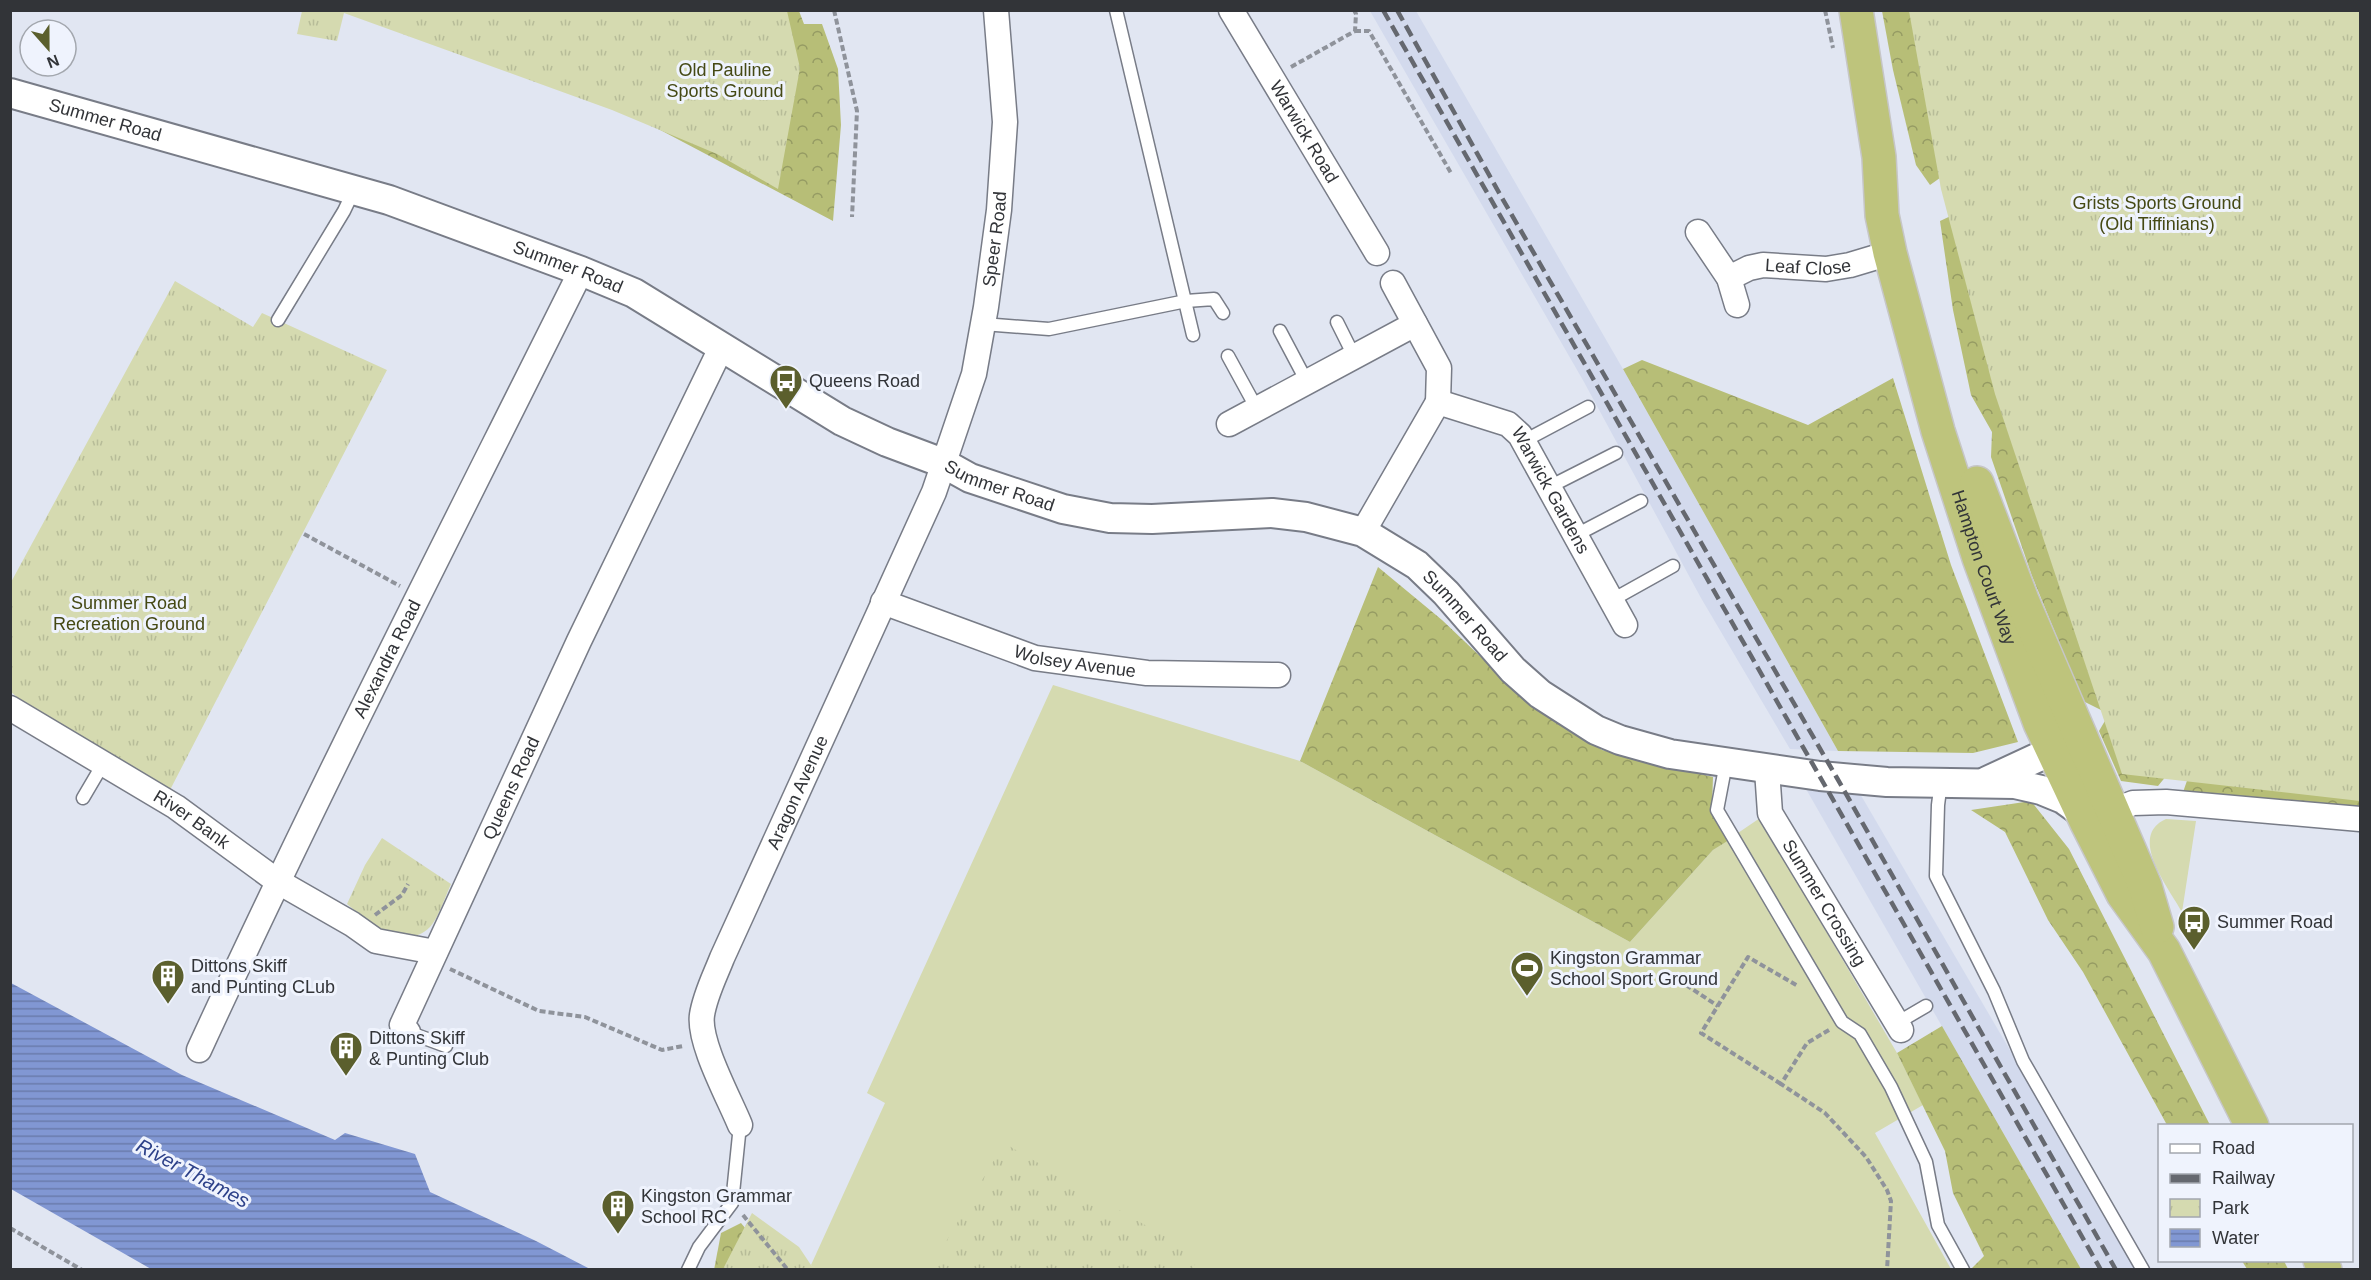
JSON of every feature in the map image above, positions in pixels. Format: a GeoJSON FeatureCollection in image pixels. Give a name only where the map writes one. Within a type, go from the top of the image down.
{"type":"FeatureCollection","features":[{"type":"Feature","properties":{"kind":"highway","name":"Hampton Court Way"},"geometry":{"type":"LineString","coordinates":[[1856,10],[1879,157],[1882,215],[1890,253],[1938,431],[1979,558],[2048,741],[2093,815],[2145,886],[2164,951],[2251,1124]]}},
{"type":"Feature","properties":{"kind":"highway","name":"Hampton Court Way"},"geometry":{"type":"LineString","coordinates":[[1879,157],[1899,209],[1938,365],[1974,475],[2022,600],[2093,815]]}},
{"type":"Feature","properties":{"kind":"street","name":"Speer Road"},"geometry":{"type":"LineString","coordinates":[[943,463],[974,375],[984,324],[999,210],[1005,122],[996,10]]}},
{"type":"Feature","properties":{"kind":"street","name":"Warwick Road"},"geometry":{"type":"LineString","coordinates":[[1231,10],[1377,254]]}},
{"type":"Feature","properties":{"kind":"street","name":"Summer Road"},"geometry":{"type":"LineString","coordinates":[[10,93],[389,200],[581,271],[634,293],[842,421],[886,442],[943,463],[970,478],[1063,509],[1110,518],[1194,518],[1272,513],[1306,517],[1363,532],[1417,565],[1446,593],[1513,670],[1540,694],[1596,730],[1620,740],[1670,754],[1767,770],[1887,782],[2015,784],[2041,790],[2093,815]]}},
{"type":"Feature","properties":{"kind":"street"},"geometry":{"type":"LineString","coordinates":[[1698,232],[1729,278],[1737,305]]}},
{"type":"Feature","properties":{"kind":"street","name":"Leaf Close"},"geometry":{"type":"LineString","coordinates":[[1729,278],[1749,268],[1763,265],[1826,269],[1850,265],[1890,253]]}},
{"type":"Feature","properties":{"kind":"street","name":"Alexandra Road"},"geometry":{"type":"LineString","coordinates":[[199,1050],[277,881],[417,595],[581,271]]}},
{"type":"Feature","properties":{"kind":"street"},"geometry":{"type":"LineString","coordinates":[[1363,532],[1438,402],[1439,368],[1393,283]]}},
{"type":"Feature","properties":{"kind":"street"},"geometry":{"type":"LineString","coordinates":[[1229,424],[1415,324]]}},
{"type":"Feature","properties":{"kind":"street","name":"Queens Road"},"geometry":{"type":"LineString","coordinates":[[408,1032],[402,1025],[433,956],[579,641],[721,348]]}},
{"type":"Feature","properties":{"kind":"street","name":"Warwick Gardens"},"geometry":{"type":"LineString","coordinates":[[1438,402],[1508,424],[1520,435],[1625,625]]}},
{"type":"Feature","properties":{"kind":"street","name":"Aragon Avenue"},"geometry":{"type":"LineString","coordinates":[[741,1125],[705,1042],[702,1016],[710,988],[934,492],[943,463]]}},
{"type":"Feature","properties":{"kind":"street","name":"Wolsey Avenue"},"geometry":{"type":"LineString","coordinates":[[883,602],[1035,658],[1147,673],[1278,675]]}},
{"type":"Feature","properties":{"kind":"street","name":"River Bank"},"geometry":{"type":"LineString","coordinates":[[10,708],[176,807],[277,881],[357,927],[376,941],[433,956]]}},
{"type":"Feature","properties":{"kind":"street","name":"Summer Road"},"geometry":{"type":"LineString","coordinates":[[1982,782],[2045,754],[2048,750],[2048,741]]}},
{"type":"Feature","properties":{"kind":"street","name":"Summer Crossing"},"geometry":{"type":"LineString","coordinates":[[1767,770],[1770,813],[1899,1026]]}},
{"type":"Feature","properties":{"kind":"street"},"geometry":{"type":"LineString","coordinates":[[2093,815],[2133,803],[2166,802],[2361,819]]}},
{"type":"Feature","properties":{"kind":"lane"},"geometry":{"type":"LineString","coordinates":[[1116,10],[1193,335]]}},
{"type":"Feature","properties":{"kind":"lane"},"geometry":{"type":"LineString","coordinates":[[278,320],[344,211],[354,190]]}},
{"type":"Feature","properties":{"kind":"lane"},"geometry":{"type":"LineString","coordinates":[[984,324],[1049,329],[1186,301],[1214,299],[1223,313]]}},
{"type":"Feature","properties":{"kind":"lane"},"geometry":{"type":"LineString","coordinates":[[1337,322],[1354,356]]}},
{"type":"Feature","properties":{"kind":"lane"},"geometry":{"type":"LineString","coordinates":[[1280,331],[1307,382]]}},
{"type":"Feature","properties":{"kind":"lane"},"geometry":{"type":"LineString","coordinates":[[1228,356],[1257,409]]}},
{"type":"Feature","properties":{"kind":"lane"},"geometry":{"type":"LineString","coordinates":[[1524,441],[1588,408]]}},
{"type":"Feature","properties":{"kind":"lane"},"geometry":{"type":"LineString","coordinates":[[1549,487],[1616,453]]}},
{"type":"Feature","properties":{"kind":"lane"},"geometry":{"type":"LineString","coordinates":[[1576,535],[1641,501]]}},
{"type":"Feature","properties":{"kind":"lane"},"geometry":{"type":"LineString","coordinates":[[1612,600],[1673,566]]}},
{"type":"Feature","properties":{"kind":"lane"},"geometry":{"type":"LineString","coordinates":[[1726,763],[1717,810],[1842,1022],[1860,1034],[1891,1087],[1926,1162],[1938,1225],[1963,1269]]}},
{"type":"Feature","properties":{"kind":"lane"},"geometry":{"type":"LineString","coordinates":[[83,798],[103,764]]}},
{"type":"Feature","properties":{"kind":"lane"},"geometry":{"type":"LineString","coordinates":[[1941,782],[1936,876],[1994,990],[2023,1061],[2143,1269]]}},
{"type":"Feature","properties":{"kind":"lane"},"geometry":{"type":"LineString","coordinates":[[1899,1026],[1926,1006]]}},
{"type":"Feature","properties":{"kind":"lane"},"geometry":{"type":"LineString","coordinates":[[408,1032],[446,1046]]}},
{"type":"Feature","properties":{"kind":"lane"},"geometry":{"type":"LineString","coordinates":[[688,1269],[699,1247],[732,1203],[741,1125]]}},
{"type":"Feature","properties":{"kind":"path"},"geometry":{"type":"LineString","coordinates":[[834,10],[857,111],[852,217]]}},
{"type":"Feature","properties":{"kind":"path"},"geometry":{"type":"LineString","coordinates":[[1354,10],[1356,14],[1355,31]]}},
{"type":"Feature","properties":{"kind":"path"},"geometry":{"type":"LineString","coordinates":[[1272,78],[1355,31],[1369,31],[1451,173]]}},
{"type":"Feature","properties":{"kind":"path"},"geometry":{"type":"LineString","coordinates":[[304,534],[417,595]]}},
{"type":"Feature","properties":{"kind":"path"},"geometry":{"type":"LineString","coordinates":[[357,927],[402,896],[408,884]]}},
{"type":"Feature","properties":{"kind":"path"},"geometry":{"type":"LineString","coordinates":[[433,956],[539,1011],[585,1017],[662,1050],[705,1042]]}},
{"type":"Feature","properties":{"kind":"path"},"geometry":{"type":"LineString","coordinates":[[1798,986],[1748,957],[1701,1033],[1825,1113],[1866,1157],[1887,1190],[1891,1201],[1887,1269]]}},
{"type":"Feature","properties":{"kind":"path"},"geometry":{"type":"LineString","coordinates":[[1686,985],[1718,1005]]}},
{"type":"Feature","properties":{"kind":"path"},"geometry":{"type":"LineString","coordinates":[[1781,1084],[1807,1043],[1842,1022]]}},
{"type":"Feature","properties":{"kind":"path"},"geometry":{"type":"LineString","coordinates":[[732,1203],[788,1269]]}},
{"type":"Feature","properties":{"kind":"path"},"geometry":{"type":"LineString","coordinates":[[10,1228],[82,1269]]}},
{"type":"Feature","properties":{"kind":"shaded area"},"geometry":{"type":"Polygon","coordinates":[[[1370,11],[1416,11],[1623,369],[1838,751],[1790,749],[1701,598],[1584,382],[1370,11]]]}},
{"type":"Feature","properties":{"kind":"shaded area"},"geometry":{"type":"Polygon","coordinates":[[[1806,789],[1859,792],[2138,1269],[2081,1269],[1806,789]]]}},
{"type":"Feature","properties":{"kind":"green space","name":"Old Pauline Sports Ground"},"geometry":{"type":"Polygon","coordinates":[[[302,11],[787,11],[800,68],[778,189],[717,154],[612,110],[344,13],[337,41],[297,34],[302,11]]]}},
{"type":"Feature","properties":{"kind":"green space"},"geometry":{"type":"Polygon","coordinates":[[[749,11],[799,11],[804,24],[822,24],[838,69],[841,125],[833,221],[611,104],[749,11]]]}},
{"type":"Feature","properties":{"kind":"green space"},"geometry":{"type":"Polygon","coordinates":[[[1882,11],[1919,11],[1961,163],[1930,185],[1916,165],[1893,70],[1882,11]]]}},
{"type":"Feature","properties":{"kind":"green space","name":"Grists Sports Ground (Old Tiffinians)"},"geometry":{"type":"Polygon","coordinates":[[[1909,11],[2360,11],[2360,801],[2122,774],[1995,394],[1941,189],[1909,11]]]}},
{"type":"Feature","properties":{"kind":"green space"},"geometry":{"type":"Polygon","coordinates":[[[1955,214],[2176,764],[2158,786],[2121,781],[2099,731],[2109,714],[2083,701],[2032,576],[1991,457],[1992,432],[1971,395],[1953,310],[1940,221],[1955,214]]]}},
{"type":"Feature","properties":{"kind":"green space","name":"Summer Road Recreation Ground"},"geometry":{"type":"Polygon","coordinates":[[[175,281],[253,327],[262,313],[387,370],[170,790],[24,703],[11,692],[10,584],[175,281]]]}},
{"type":"Feature","properties":{"kind":"green space"},"geometry":{"type":"Polygon","coordinates":[[[1642,360],[1808,425],[1893,378],[1951,565],[2018,742],[1973,753],[1838,751],[1623,369],[1642,360]]]}},
{"type":"Feature","properties":{"kind":"green space"},"geometry":{"type":"Polygon","coordinates":[[[1378,567],[1442,620],[1525,699],[1602,750],[1713,777],[1712,805],[1729,840],[1713,850],[1630,942],[1300,761],[1378,567]]]}},
{"type":"Feature","properties":{"kind":"green space","name":"Kingston Grammar School Sport Ground"},"geometry":{"type":"Polygon","coordinates":[[[1053,685],[1300,761],[1630,942],[1713,850],[1760,818],[1897,1053],[1923,1105],[1875,1133],[1951,1269],[817,1270],[811,1265],[885,1103],[867,1093],[1053,685]]]}},
{"type":"Feature","properties":{"kind":"green space"},"geometry":{"type":"Polygon","coordinates":[[[2189,775],[2360,782],[2360,811],[2182,795],[2189,775]]]}},
{"type":"Feature","properties":{"kind":"green space"},"geometry":{"type":"Polygon","coordinates":[[[2031,801],[2069,849],[2209,1124],[2166,1124],[2083,972],[2048,920],[2005,832],[1971,810],[2031,801]]]}},
{"type":"Feature","properties":{"kind":"green space"},"geometry":{"type":"Polygon","coordinates":[[[2166,819],[2196,821],[2182,912],[2161,877],[2150,850],[2150,837],[2155,827],[2166,819]]]}},
{"type":"Feature","properties":{"kind":"green space"},"geometry":{"type":"Polygon","coordinates":[[[382,838],[451,884],[433,923],[420,934],[409,937],[387,932],[347,904],[365,865],[382,838]]]}},
{"type":"Feature","properties":{"kind":"green space"},"geometry":{"type":"Polygon","coordinates":[[[1942,1026],[2081,1269],[1971,1269],[1984,1256],[1953,1193],[1945,1151],[1897,1053],[1942,1026]]]}},
{"type":"Feature","properties":{"kind":"green space"},"geometry":{"type":"Polygon","coordinates":[[[1004,1143],[1200,1257],[1192,1269],[930,1269],[1004,1143]]]}},
{"type":"Feature","properties":{"kind":"green space"},"geometry":{"type":"Polygon","coordinates":[[[752,1213],[799,1247],[811,1265],[817,1269],[723,1269],[752,1213]]]}},
{"type":"Feature","properties":{"kind":"green space"},"geometry":{"type":"Polygon","coordinates":[[[741,1223],[760,1246],[751,1269],[714,1270],[721,1233],[741,1223]]]}},
{"type":"Feature","properties":{"kind":"green space"},"geometry":{"type":"Polygon","coordinates":[[[2243,1262],[2284,1262],[2288,1269],[2247,1269],[2243,1262]]]}},
{"type":"Feature","properties":{"kind":"water","name":"River Thames"},"geometry":{"type":"Polygon","coordinates":[[[11,983],[182,1075],[335,1140],[345,1133],[415,1154],[430,1192],[536,1241],[590,1269],[151,1269],[11,1189],[11,983]]]}},
{"type":"Feature","properties":{"kind":"railway"},"geometry":{"type":"LineString","coordinates":[[1383,10],[2101,1270]]}},
{"type":"Feature","properties":{"kind":"railway"},"geometry":{"type":"LineString","coordinates":[[1397,10],[1502,198],[1837,778],[2116,1270]]}},
{"type":"Feature","properties":{"kind":"place","name":"Queens Road"},"geometry":{"type":"Point","coordinates":[786,410]}},
{"type":"Feature","properties":{"kind":"place","name":"Summer Road"},"geometry":{"type":"Point","coordinates":[2194,951]}},
{"type":"Feature","properties":{"kind":"place","name":"Kingston Grammar School Sport Ground"},"geometry":{"type":"Point","coordinates":[1527,997]}},
{"type":"Feature","properties":{"kind":"place","name":"Dittons Skiff and Punting CLub"},"geometry":{"type":"Point","coordinates":[168,1005]}},
{"type":"Feature","properties":{"kind":"place","name":"Dittons Skiff & Punting Club"},"geometry":{"type":"Point","coordinates":[346,1077]}},
{"type":"Feature","properties":{"kind":"place","name":"Kingston Grammar School RC"},"geometry":{"type":"Point","coordinates":[618,1235]}}]}
